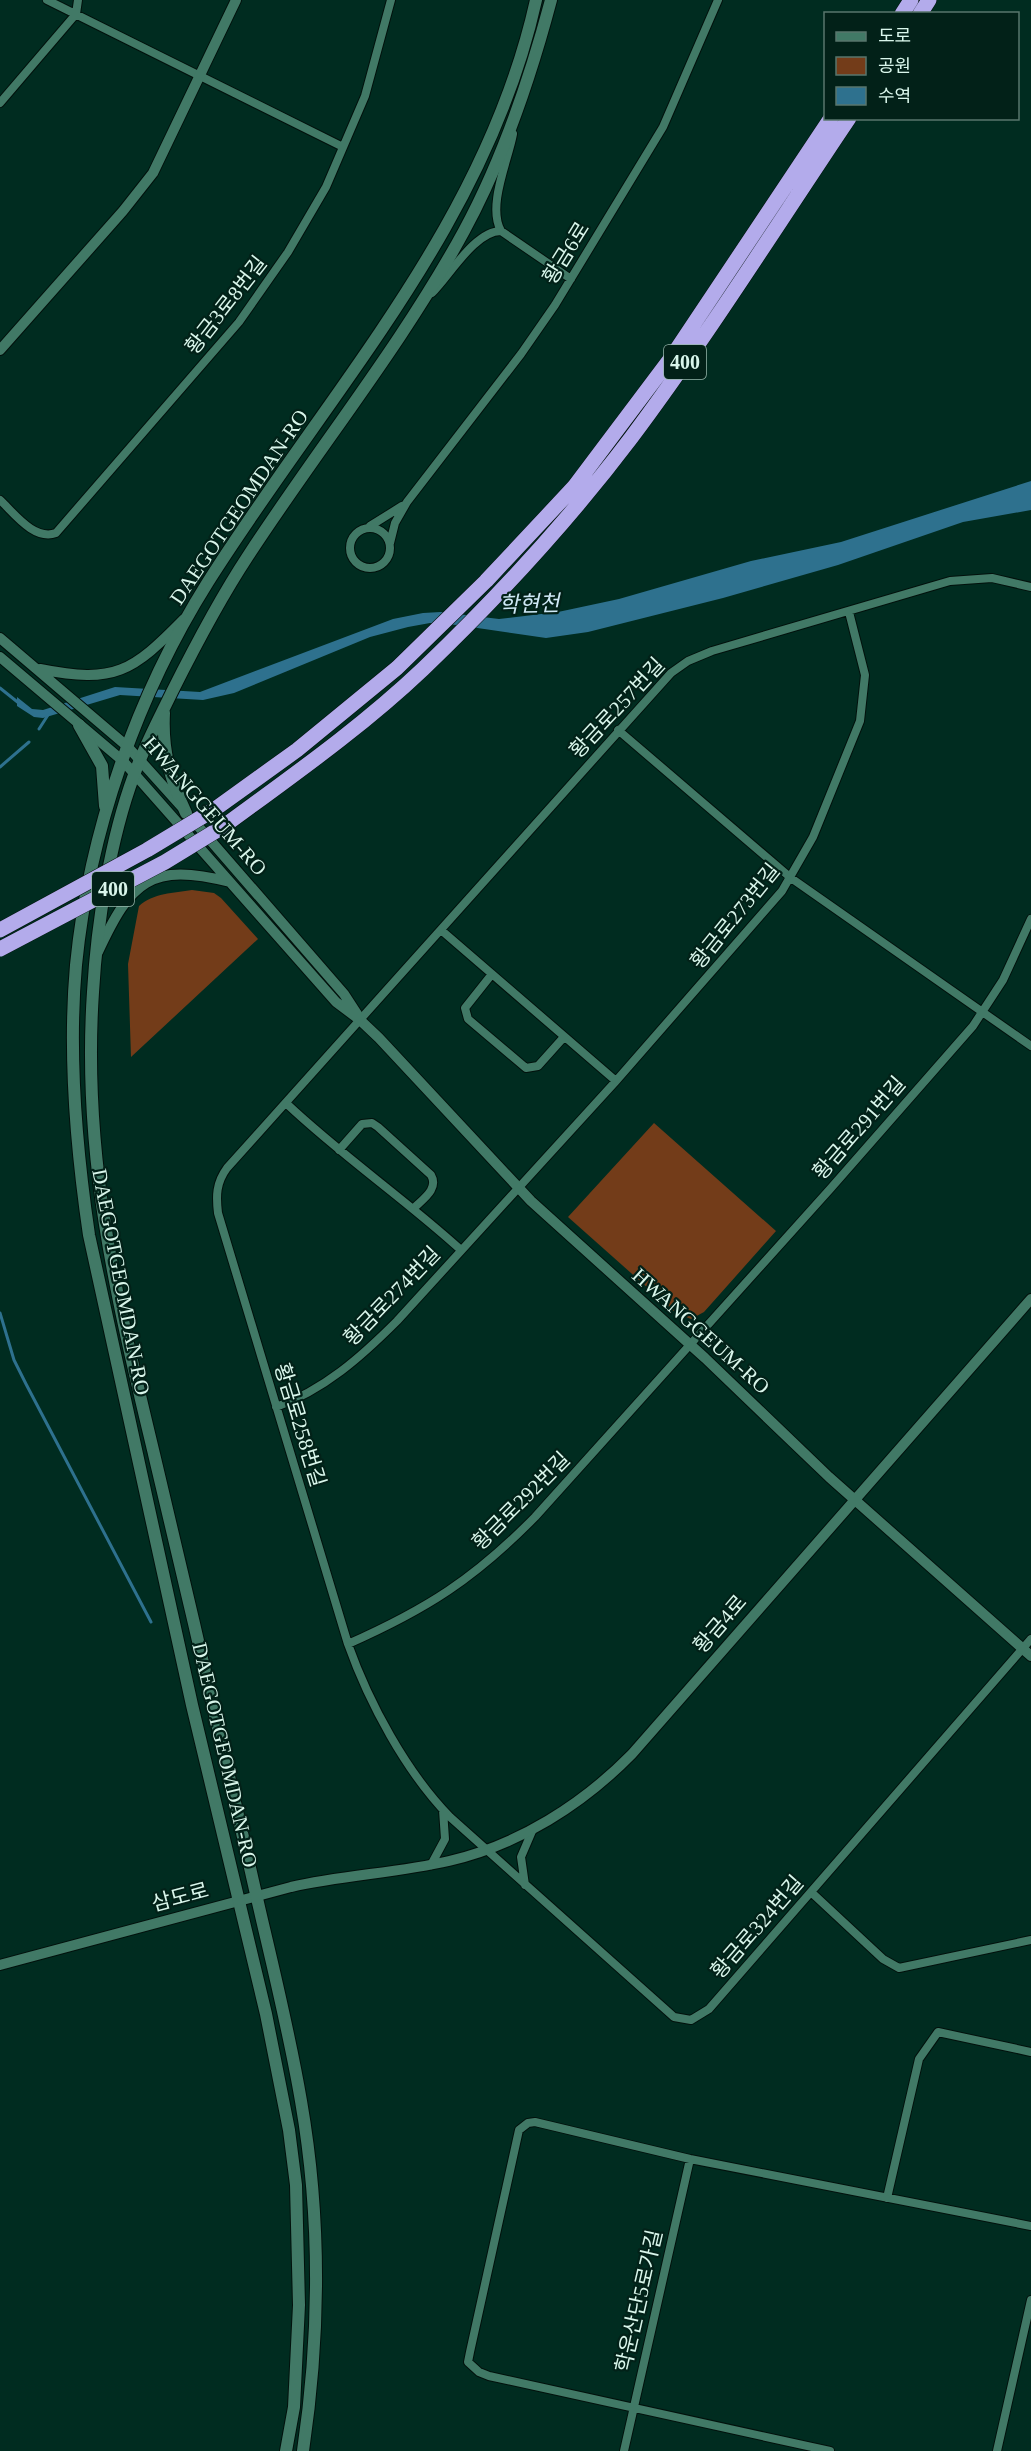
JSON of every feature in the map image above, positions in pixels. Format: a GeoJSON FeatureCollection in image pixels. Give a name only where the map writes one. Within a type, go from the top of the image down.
{"type":"FeatureCollection","features":[{"type":"Feature","properties":{"kind":"highway","name":"400"},"geometry":{"type":"LineString","coordinates":[[0,930],[147,850],[214,809],[297,750],[398,668],[486,581],[574,487],[671,358],[830,120]]}},
{"type":"Feature","properties":{"kind":"highway","name":"400"},"geometry":{"type":"LineString","coordinates":[[0,949],[165,862],[224,825],[310,763],[422,670],[501,591],[630,440],[701,340],[848,120]]}},
{"type":"Feature","properties":{"kind":"main road","name":"DAEGOTGEOMDAN-RO"},"geometry":{"type":"LineString","coordinates":[[286,2451],[294,2407],[299,2305],[296,2186],[290,2130],[269,2026],[192,1705],[104,1312],[79,1166],[74,1074],[76,967],[82,916],[105,819],[128,747],[156,679],[190,612],[249,520],[382,333],[450,222],[493,131],[515,72],[536,0]]}},
{"type":"Feature","properties":{"kind":"main road","name":"DAEGOTGEOMDAN-RO"},"geometry":{"type":"LineString","coordinates":[[303,2451],[310,2400],[316,2295],[312,2190],[302,2104],[257,1897],[112,1277],[100,1205],[92,1103],[91,1025],[96,955],[110,869],[134,774],[178,679],[222,598],[248,556],[418,306],[448,258],[482,196],[517,106],[551,0]]}},
{"type":"Feature","properties":{"kind":"main road"},"geometry":{"type":"LineString","coordinates":[[162,716],[168,771],[186,813]]}},
{"type":"Feature","properties":{"kind":"main road"},"geometry":{"type":"LineString","coordinates":[[79,725],[90,738],[104,774],[105,819]]}},
{"type":"Feature","properties":{"kind":"street"},"geometry":{"type":"LineString","coordinates":[[47,0],[343,147]]}},
{"type":"Feature","properties":{"kind":"street"},"geometry":{"type":"LineString","coordinates":[[0,103],[76,14],[78,0]]}},
{"type":"Feature","properties":{"kind":"street"},"geometry":{"type":"LineString","coordinates":[[0,351],[140,192],[164,151],[236,0]]}},
{"type":"Feature","properties":{"kind":"street","name":"황금3로8번길"},"geometry":{"type":"LineString","coordinates":[[0,500],[35,531],[49,535],[60,529],[239,322],[288,252],[326,187],[365,96],[391,0]]}},
{"type":"Feature","properties":{"kind":"street","name":"황금6로"},"geometry":{"type":"LineString","coordinates":[[407,502],[521,354],[571,279],[663,127],[718,0]]}},
{"type":"Feature","properties":{"kind":"street"},"geometry":{"type":"LineString","coordinates":[[517,106],[496,203],[496,219],[501,231],[571,279]]}},
{"type":"Feature","properties":{"kind":"street"},"geometry":{"type":"LineString","coordinates":[[418,306],[448,276],[476,242],[487,233],[501,231]]}},
{"type":"Feature","properties":{"kind":"street"},"geometry":{"type":"LineString","coordinates":[[407,502],[396,523],[390,551],[383,563],[370,568],[357,564],[352,558],[350,544],[356,532],[388,518],[407,502]]}},
{"type":"Feature","properties":{"kind":"street"},"geometry":{"type":"LineString","coordinates":[[368,527],[380,530],[390,543]]}},
{"type":"Feature","properties":{"kind":"street","name":"황금로257번길"},"geometry":{"type":"LineString","coordinates":[[360,1020],[618,730],[662,682],[688,662],[720,648],[966,579],[992,578],[1031,587]]}},
{"type":"Feature","properties":{"kind":"street"},"geometry":{"type":"LineString","coordinates":[[37,669],[81,676],[103,675],[123,669],[151,652],[190,612]]}},
{"type":"Feature","properties":{"kind":"street","name":"황금로273번길"},"geometry":{"type":"LineString","coordinates":[[519,1189],[742,940],[791,878],[830,800],[854,740],[864,707],[864,663],[849,612]]}},
{"type":"Feature","properties":{"kind":"street","name":"HWANGGEUM-RO"},"geometry":{"type":"LineString","coordinates":[[0,638],[128,747],[344,994],[360,1020]]}},
{"type":"Feature","properties":{"kind":"street"},"geometry":{"type":"LineString","coordinates":[[0,657],[79,725]]}},
{"type":"Feature","properties":{"kind":"street"},"geometry":{"type":"LineString","coordinates":[[618,730],[791,878],[1031,1046]]}},
{"type":"Feature","properties":{"kind":"street","name":"HWANGGEUM-RO"},"geometry":{"type":"LineString","coordinates":[[90,738],[123,761],[336,1002],[360,1020],[441,1102],[519,1189],[616,1280],[690,1344],[855,1500],[1027,1652]]}},
{"type":"Feature","properties":{"kind":"street"},"geometry":{"type":"LineString","coordinates":[[96,955],[125,902],[153,879],[188,872],[230,882]]}},
{"type":"Feature","properties":{"kind":"street","name":"황금로291번길"},"geometry":{"type":"LineString","coordinates":[[690,1344],[831,1188],[983,1012],[1010,968],[1031,919]]}},
{"type":"Feature","properties":{"kind":"street"},"geometry":{"type":"LineString","coordinates":[[441,930],[616,1081]]}},
{"type":"Feature","properties":{"kind":"street"},"geometry":{"type":"LineString","coordinates":[[492,974],[465,1008],[465,1016],[476,1026],[523,1067],[531,1069],[538,1066],[564,1037]]}},
{"type":"Feature","properties":{"kind":"street","name":"황금로258번길"},"geometry":{"type":"LineString","coordinates":[[360,1020],[220,1177],[216,1199],[218,1213],[348,1644],[364,1684],[421,1784],[442,1809],[485,1850]]}},
{"type":"Feature","properties":{"kind":"street"},"geometry":{"type":"LineString","coordinates":[[287,1104],[339,1150],[414,1208],[461,1251]]}},
{"type":"Feature","properties":{"kind":"street"},"geometry":{"type":"LineString","coordinates":[[339,1150],[362,1124],[372,1123],[378,1127],[431,1175],[435,1182],[434,1187],[414,1208]]}},
{"type":"Feature","properties":{"kind":"street","name":"황금로274번길"},"geometry":{"type":"LineString","coordinates":[[276,1407],[309,1395],[361,1356],[397,1321],[519,1189]]}},
{"type":"Feature","properties":{"kind":"street","name":"황금4로"},"geometry":{"type":"LineString","coordinates":[[372,1873],[431,1865],[485,1850],[533,1829],[583,1798],[632,1754],[1031,1299]]}},
{"type":"Feature","properties":{"kind":"street","name":"황금로292번길"},"geometry":{"type":"LineString","coordinates":[[348,1644],[421,1610],[492,1558],[550,1500],[690,1344]]}},
{"type":"Feature","properties":{"kind":"street","name":"황금로324번길"},"geometry":{"type":"LineString","coordinates":[[485,1850],[674,2017],[685,2020],[697,2019],[1027,1652],[1031,1640]]}},
{"type":"Feature","properties":{"kind":"street"},"geometry":{"type":"LineString","coordinates":[[431,1865],[446,1832],[442,1809]]}},
{"type":"Feature","properties":{"kind":"street"},"geometry":{"type":"LineString","coordinates":[[525,1885],[521,1857],[533,1829]]}},
{"type":"Feature","properties":{"kind":"street","name":"삼도로"},"geometry":{"type":"LineString","coordinates":[[0,1965],[327,1879],[372,1873]]}},
{"type":"Feature","properties":{"kind":"street"},"geometry":{"type":"LineString","coordinates":[[811,1892],[883,1959],[899,1968],[1031,1940]]}},
{"type":"Feature","properties":{"kind":"street"},"geometry":{"type":"LineString","coordinates":[[887,2198],[919,2059],[931,2038],[938,2032],[1031,2052]]}},
{"type":"Feature","properties":{"kind":"street"},"geometry":{"type":"LineString","coordinates":[[830,2451],[489,2376],[479,2372],[468,2362],[519,2130],[528,2123],[535,2122],[690,2160],[1031,2226]]}},
{"type":"Feature","properties":{"kind":"street","name":"학운산단5로가길"},"geometry":{"type":"LineString","coordinates":[[624,2451],[690,2160]]}},
{"type":"Feature","properties":{"kind":"street"},"geometry":{"type":"LineString","coordinates":[[998,2451],[1031,2300]]}},
{"type":"Feature","properties":{"kind":"green space"},"geometry":{"type":"Polygon","coordinates":[[[192,890],[214,893],[221,898],[258,939],[131,1057],[128,964],[139,906],[157,896],[192,890]]]}},
{"type":"Feature","properties":{"kind":"green space"},"geometry":{"type":"Polygon","coordinates":[[[654,1123],[776,1231],[704,1312],[691,1319],[676,1313],[568,1217],[654,1123]]]}},
{"type":"Feature","properties":{"kind":"water"},"geometry":{"type":"Polygon","coordinates":[[[1031,481],[1031,510],[963,522],[838,565],[723,598],[588,632],[546,638],[430,623],[370,637],[234,693],[203,700],[120,695],[43,718],[34,717],[17,706],[17,697],[32,709],[43,710],[115,687],[200,692],[393,619],[441,612],[499,619],[558,612],[619,599],[751,561],[841,542],[1031,481]]]}},
{"type":"Feature","properties":{"kind":"waterway","name":"학현천"},"geometry":{"type":"LineString","coordinates":[[0,688],[20,704]]}},
{"type":"Feature","properties":{"kind":"waterway"},"geometry":{"type":"LineString","coordinates":[[39,729],[48,715]]}},
{"type":"Feature","properties":{"kind":"waterway"},"geometry":{"type":"LineString","coordinates":[[0,767],[29,742]]}},
{"type":"Feature","properties":{"kind":"waterway"},"geometry":{"type":"LineString","coordinates":[[0,1313],[14,1360],[151,1622]]}}]}
